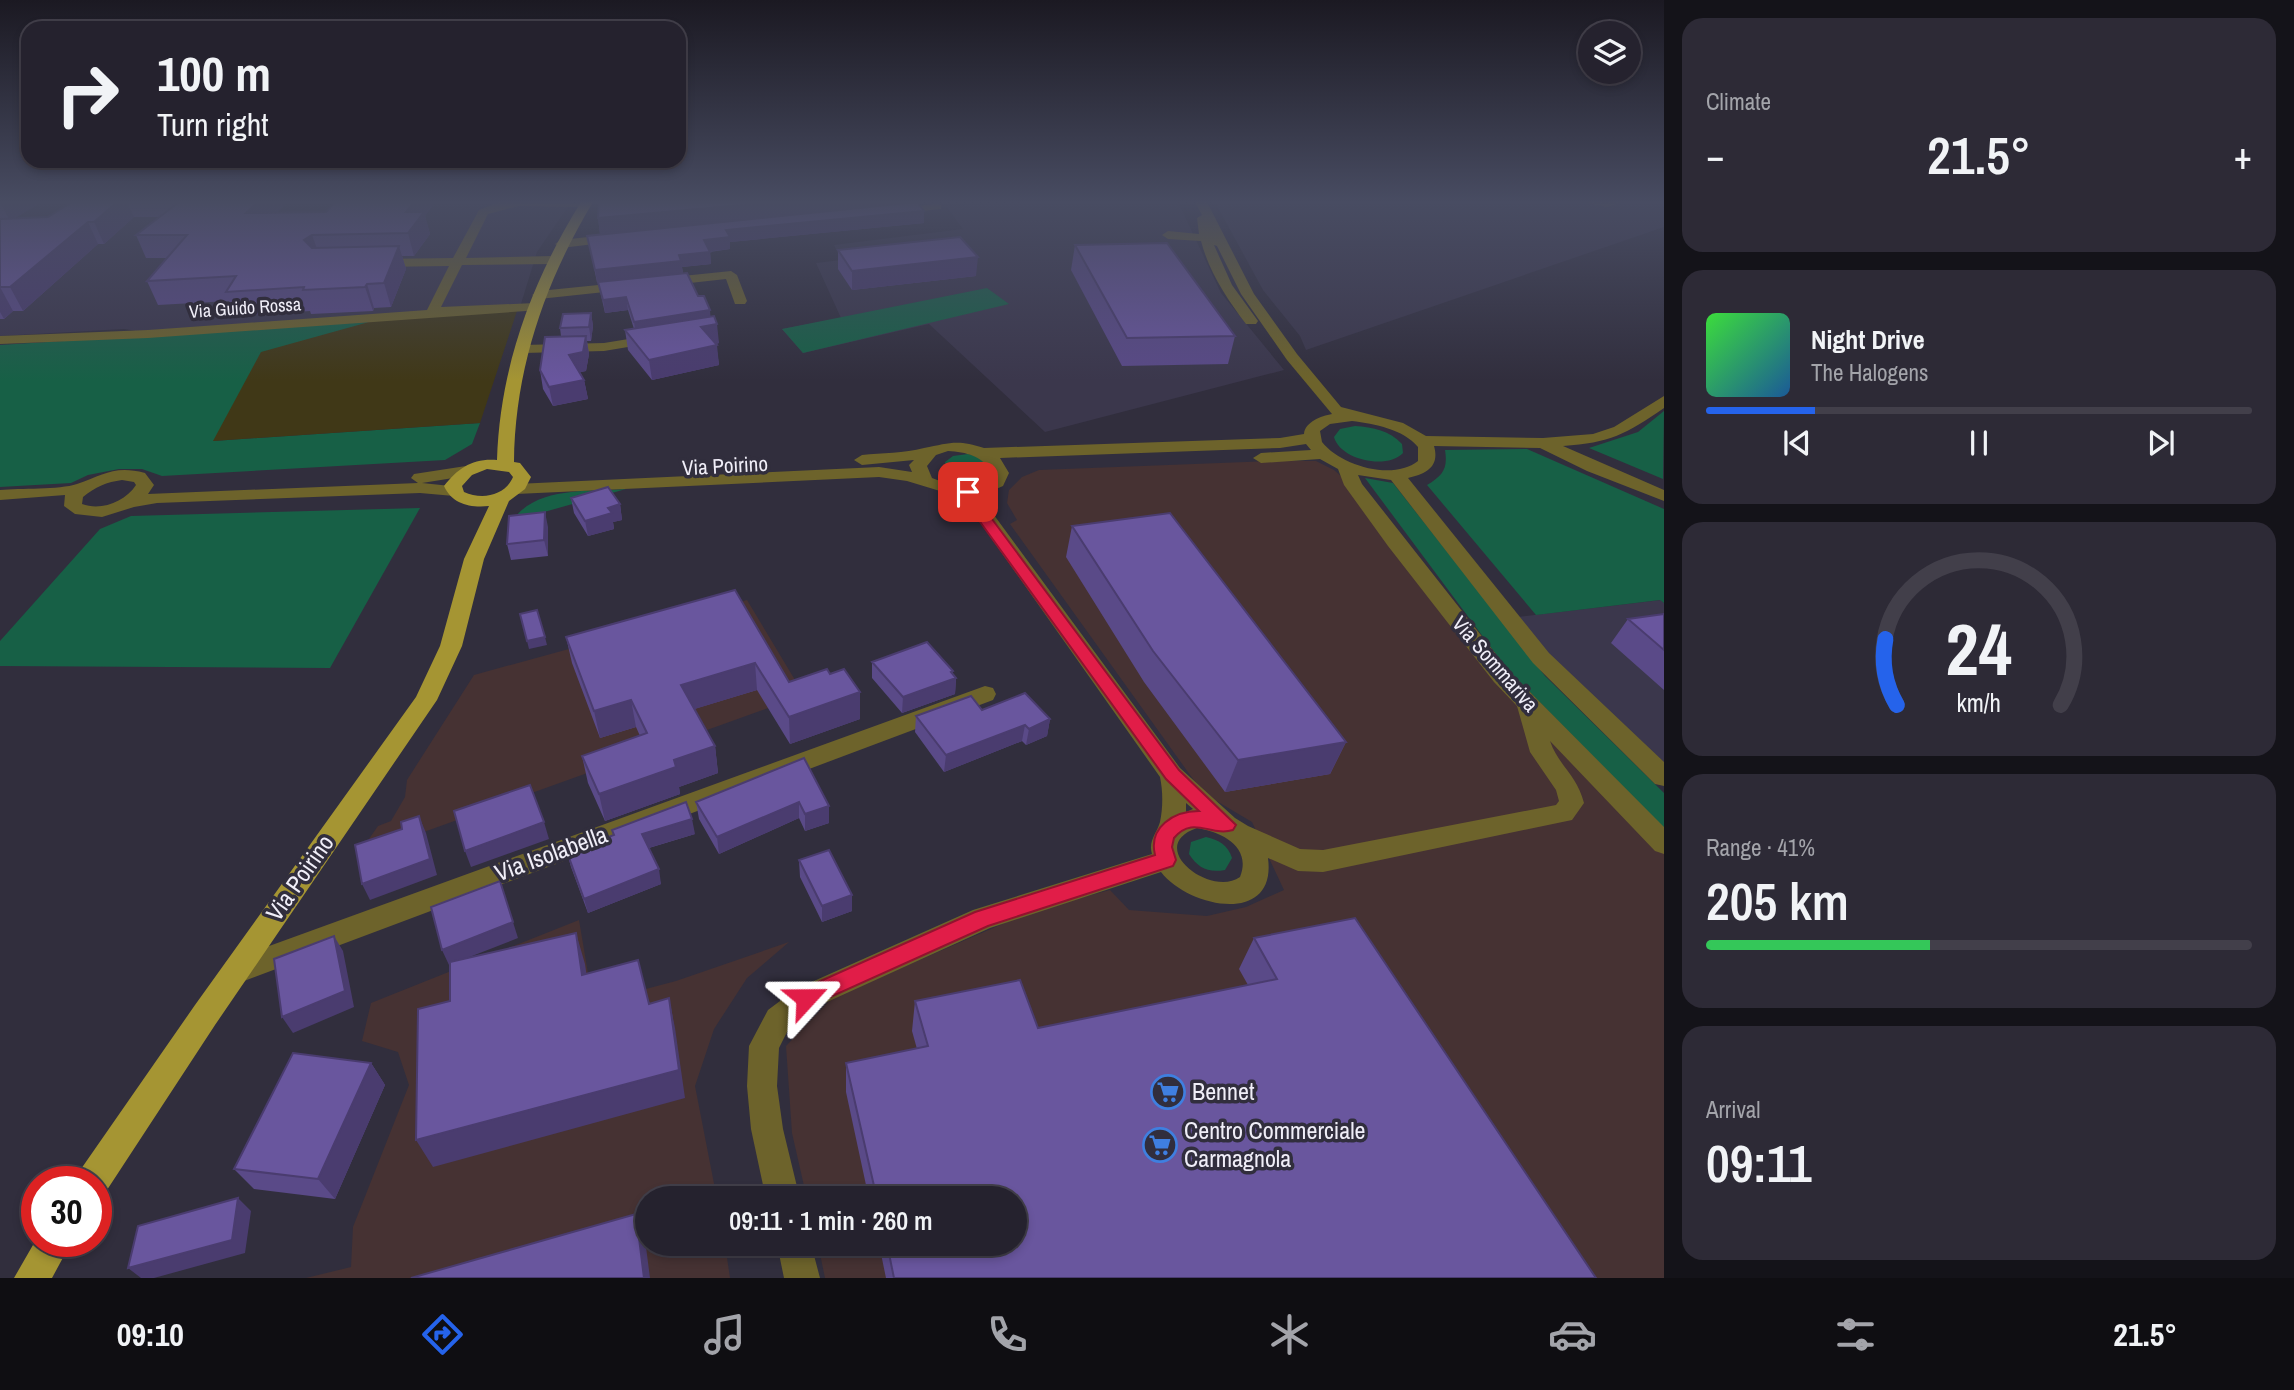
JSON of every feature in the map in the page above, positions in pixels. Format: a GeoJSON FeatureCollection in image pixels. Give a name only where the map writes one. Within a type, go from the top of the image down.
{"type":"FeatureCollection","features":[{"type":"Feature","properties":{"kind":"main road","name":"Via Poirino"},"geometry":{"type":"LineString","coordinates":[[474,559],[475,520],[455,480],[471,469],[489,449],[507,415],[537,301],[552,262]]}},
{"type":"Feature","properties":{"kind":"main road","name":"Via Poirino"},"geometry":{"type":"LineString","coordinates":[[103,1166],[426,700],[451,646],[474,559],[511,480],[507,415]]}},
{"type":"Feature","properties":{"kind":"main road"},"geometry":{"type":"LineString","coordinates":[[471,469],[511,480]]}},
{"type":"Feature","properties":{"kind":"main road"},"geometry":{"type":"LineString","coordinates":[[462,495],[511,480]]}},
{"type":"Feature","properties":{"kind":"main road"},"geometry":{"type":"LineString","coordinates":[[32,1278],[45,1257]]}},
{"type":"Feature","properties":{"kind":"street"},"geometry":{"type":"LineString","coordinates":[[441,313],[433,309],[458,262]]}},
{"type":"Feature","properties":{"kind":"street"},"geometry":{"type":"LineString","coordinates":[[362,263],[475,262]]}},
{"type":"Feature","properties":{"kind":"street"},"geometry":{"type":"LineString","coordinates":[[1213,262],[1229,293],[1297,378],[1323,421]]}},
{"type":"Feature","properties":{"kind":"street"},"geometry":{"type":"LineString","coordinates":[[1227,262],[1235,268]]}},
{"type":"Feature","properties":{"kind":"street"},"geometry":{"type":"LineString","coordinates":[[1232,262],[1248,294],[1300,368],[1335,410],[1383,421],[1411,433],[1427,450],[1425,465],[1416,471],[1396,475],[1371,473],[1346,467],[1323,454],[1311,438],[1312,430],[1323,421],[1352,416]]}},
{"type":"Feature","properties":{"kind":"street","name":"Via Guido Rossa"},"geometry":{"type":"LineString","coordinates":[[0,340],[148,334],[441,313],[643,284],[731,275],[740,301]]}},
{"type":"Feature","properties":{"kind":"street"},"geometry":{"type":"LineString","coordinates":[[523,349],[604,347],[670,336]]}},
{"type":"Feature","properties":{"kind":"street"},"geometry":{"type":"LineString","coordinates":[[1421,441],[1543,443],[1595,439],[1620,430],[1664,401]]}},
{"type":"Feature","properties":{"kind":"street"},"geometry":{"type":"LineString","coordinates":[[985,453],[1280,443],[1311,438]]}},
{"type":"Feature","properties":{"kind":"street"},"geometry":{"type":"LineString","coordinates":[[1543,443],[1664,496]]}},
{"type":"Feature","properties":{"kind":"street","name":"Via Poirino"},"geometry":{"type":"LineString","coordinates":[[511,480],[556,473],[873,459],[929,453],[950,447],[985,453]]}},
{"type":"Feature","properties":{"kind":"street"},"geometry":{"type":"LineString","coordinates":[[924,480],[918,465],[929,453]]}},
{"type":"Feature","properties":{"kind":"street"},"geometry":{"type":"LineString","coordinates":[[985,453],[997,463],[1001,474]]}},
{"type":"Feature","properties":{"kind":"street"},"geometry":{"type":"LineString","coordinates":[[1172,775],[1175,792],[1172,826],[1165,835],[1162,847],[1166,860],[1186,883],[1201,891],[1233,893],[1246,888],[1254,880],[1258,868],[1256,856],[1233,829],[1172,775],[982,516],[968,492],[988,487],[995,483],[1001,474],[1032,466],[1323,454]]}},
{"type":"Feature","properties":{"kind":"street","name":"Via Sommariva"},"geometry":{"type":"LineString","coordinates":[[1346,467],[1353,485],[1395,542],[1502,677],[1664,844]]}},
{"type":"Feature","properties":{"kind":"street"},"geometry":{"type":"LineString","coordinates":[[0,503],[76,495],[100,479],[122,475],[139,477],[145,485],[156,487],[424,478],[471,469]]}},
{"type":"Feature","properties":{"kind":"street","name":"Via Poirino"},"geometry":{"type":"LineString","coordinates":[[511,480],[879,472],[924,480],[943,490],[968,492]]}},
{"type":"Feature","properties":{"kind":"street","name":"Via Sommariva"},"geometry":{"type":"LineString","coordinates":[[1396,475],[1541,658],[1664,777]]}},
{"type":"Feature","properties":{"kind":"street"},"geometry":{"type":"LineString","coordinates":[[129,502],[143,491],[145,485]]}},
{"type":"Feature","properties":{"kind":"street"},"geometry":{"type":"LineString","coordinates":[[76,495],[78,509],[94,512],[129,502],[157,498],[419,488],[462,495]]}},
{"type":"Feature","properties":{"kind":"street"},"geometry":{"type":"LineString","coordinates":[[0,495],[76,495]]}},
{"type":"Feature","properties":{"kind":"street","name":"Via Isolabella"},"geometry":{"type":"LineString","coordinates":[[236,971],[985,694]]}},
{"type":"Feature","properties":{"kind":"street"},"geometry":{"type":"LineString","coordinates":[[1172,826],[1197,818],[1233,829],[1298,860],[1323,861],[1563,813],[1572,803],[1568,787],[1542,752],[1528,704]]}},
{"type":"Feature","properties":{"kind":"street"},"geometry":{"type":"LineString","coordinates":[[780,1186],[767,1129],[762,1086],[764,1046],[778,1020],[806,998],[983,918],[1166,860]]}},
{"type":"Feature","properties":{"kind":"street"},"geometry":{"type":"LineString","coordinates":[[797,1256],[802,1278]]}},
{"type":"Feature","properties":{"kind":"shaded area"},"geometry":{"type":"Polygon","coordinates":[[[0,262],[534,262],[520,307],[137,331],[124,329],[0,336],[0,262]]]}},
{"type":"Feature","properties":{"kind":"shaded area"},"geometry":{"type":"Polygon","coordinates":[[[1206,262],[1221,293],[1284,370],[1045,432],[929,324],[803,353],[782,329],[841,318],[816,263],[1206,262]]]}},
{"type":"Feature","properties":{"kind":"shaded area"},"geometry":{"type":"Polygon","coordinates":[[[1248,262],[1563,262],[1306,350],[1300,336],[1263,290],[1248,262]]]}},
{"type":"Feature","properties":{"kind":"shaded area"},"geometry":{"type":"Polygon","coordinates":[[[1316,461],[1334,470],[1355,488],[1502,677],[1664,844],[1664,1278],[825,1278],[820,1256],[1027,1256],[1027,1186],[804,1186],[792,1133],[786,1046],[832,998],[1035,910],[1110,890],[1129,910],[1207,916],[1246,907],[1284,890],[1252,822],[1203,793],[1010,524],[1017,520],[1007,503],[1009,490],[1022,477],[1039,470],[1316,461]]]}},
{"type":"Feature","properties":{"kind":"shaded area"},"geometry":{"type":"Polygon","coordinates":[[[747,600],[804,695],[357,856],[378,826],[391,821],[405,797],[407,780],[474,675],[747,600]]]}},
{"type":"Feature","properties":{"kind":"shaded area"},"geometry":{"type":"Polygon","coordinates":[[[1661,600],[1664,603],[1664,777],[1509,618],[1661,600]]]}},
{"type":"Feature","properties":{"kind":"shaded area"},"geometry":{"type":"Polygon","coordinates":[[[579,920],[593,1003],[676,981],[789,942],[747,978],[714,1029],[695,1086],[714,1186],[635,1186],[635,1256],[727,1256],[730,1278],[306,1278],[351,1267],[353,1227],[409,1085],[398,1052],[362,1041],[371,1003],[579,920]]]}},
{"type":"Feature","properties":{"kind":"green space"},"geometry":{"type":"Polygon","coordinates":[[[987,288],[1009,304],[803,353],[782,329],[987,288]]]}},
{"type":"Feature","properties":{"kind":"green space"},"geometry":{"type":"Polygon","coordinates":[[[368,322],[213,441],[480,423],[472,444],[445,460],[162,476],[142,469],[119,469],[88,475],[71,483],[0,487],[0,345],[368,322]]]}},
{"type":"Feature","properties":{"kind":"green space"},"geometry":{"type":"Polygon","coordinates":[[[1664,411],[1663,479],[1589,448],[1638,432],[1664,411]]]}},
{"type":"Feature","properties":{"kind":"green space"},"geometry":{"type":"Polygon","coordinates":[[[1355,426],[1387,433],[1402,444],[1403,453],[1386,461],[1376,461],[1354,457],[1345,452],[1334,437],[1340,429],[1355,426]]]}},
{"type":"Feature","properties":{"kind":"green space"},"geometry":{"type":"Polygon","coordinates":[[[1527,449],[1664,509],[1664,603],[1660,600],[1536,615],[1427,485],[1443,471],[1446,462],[1445,450],[1527,449]]]}},
{"type":"Feature","properties":{"kind":"green space"},"geometry":{"type":"Polygon","coordinates":[[[968,454],[981,458],[989,467],[988,471],[967,479],[946,470],[945,462],[953,456],[968,454]]]}},
{"type":"Feature","properties":{"kind":"green space"},"geometry":{"type":"Polygon","coordinates":[[[1365,478],[1393,483],[1545,676],[1664,793],[1664,828],[1507,669],[1365,478]]]}},
{"type":"Feature","properties":{"kind":"green space"},"geometry":{"type":"Polygon","coordinates":[[[626,489],[512,521],[522,510],[549,496],[580,491],[626,489]]]}},
{"type":"Feature","properties":{"kind":"green space"},"geometry":{"type":"Polygon","coordinates":[[[420,508],[330,668],[0,666],[0,641],[100,529],[131,516],[420,508]]]}},
{"type":"Feature","properties":{"kind":"green space"},"geometry":{"type":"Polygon","coordinates":[[[1206,837],[1219,842],[1228,850],[1232,858],[1225,870],[1213,871],[1204,868],[1189,854],[1191,842],[1206,837]]]}},
{"type":"Feature","properties":{"kind":"sand"},"geometry":{"type":"Polygon","coordinates":[[[517,311],[480,423],[213,441],[261,352],[387,317],[517,311]]]}},
{"type":"Feature","properties":{"kind":"building"},"geometry":{"type":"Polygon","coordinates":[[[0,262],[40,262],[10,287],[0,287],[0,262]]]}},
{"type":"Feature","properties":{"kind":"building"},"geometry":{"type":"Polygon","coordinates":[[[164,262],[393,262],[384,283],[367,284],[365,287],[303,290],[304,287],[226,292],[236,276],[147,281],[164,262]]]}},
{"type":"Feature","properties":{"kind":"building"},"geometry":{"type":"Polygon","coordinates":[[[593,262],[675,262],[595,270],[593,262]]]}},
{"type":"Feature","properties":{"kind":"building"},"geometry":{"type":"Polygon","coordinates":[[[846,262],[936,262],[852,271],[846,262]]]}},
{"type":"Feature","properties":{"kind":"building"},"geometry":{"type":"Polygon","coordinates":[[[1084,262],[1181,262],[1235,336],[1127,338],[1084,262]]]}},
{"type":"Feature","properties":{"kind":"building"},"geometry":{"type":"Polygon","coordinates":[[[687,273],[698,296],[704,296],[710,310],[634,322],[626,297],[603,300],[598,282],[687,273]]]}},
{"type":"Feature","properties":{"kind":"building"},"geometry":{"type":"Polygon","coordinates":[[[591,313],[589,327],[560,328],[563,314],[591,313]]]}},
{"type":"Feature","properties":{"kind":"building"},"geometry":{"type":"Polygon","coordinates":[[[714,316],[717,324],[701,327],[717,345],[649,360],[625,330],[714,316]]]}},
{"type":"Feature","properties":{"kind":"building"},"geometry":{"type":"Polygon","coordinates":[[[586,336],[583,352],[569,355],[584,380],[549,387],[540,370],[545,337],[586,336]]]}},
{"type":"Feature","properties":{"kind":"building"},"geometry":{"type":"Polygon","coordinates":[[[608,487],[620,504],[608,508],[612,513],[585,521],[571,498],[608,487]]]}},
{"type":"Feature","properties":{"kind":"building"},"geometry":{"type":"Polygon","coordinates":[[[545,512],[544,540],[507,544],[509,516],[545,512]]]}},
{"type":"Feature","properties":{"kind":"building"},"geometry":{"type":"Polygon","coordinates":[[[1170,513],[1346,742],[1238,760],[1153,651],[1072,526],[1170,513]]]}},
{"type":"Feature","properties":{"kind":"building"},"geometry":{"type":"Polygon","coordinates":[[[735,590],[789,682],[827,669],[830,674],[844,669],[860,692],[789,717],[755,663],[681,685],[715,746],[674,760],[676,767],[599,794],[582,756],[647,733],[631,700],[594,711],[566,637],[735,590]]]}},
{"type":"Feature","properties":{"kind":"building"},"geometry":{"type":"Polygon","coordinates":[[[537,610],[545,637],[527,641],[520,614],[537,610]]]}},
{"type":"Feature","properties":{"kind":"building"},"geometry":{"type":"Polygon","coordinates":[[[1664,614],[1664,650],[1628,619],[1664,614]]]}},
{"type":"Feature","properties":{"kind":"building"},"geometry":{"type":"Polygon","coordinates":[[[927,642],[956,678],[903,697],[872,662],[927,642]]]}},
{"type":"Feature","properties":{"kind":"building"},"geometry":{"type":"Polygon","coordinates":[[[1025,693],[1050,719],[1029,729],[1025,725],[946,755],[916,716],[971,696],[982,710],[1025,693]]]}},
{"type":"Feature","properties":{"kind":"building"},"geometry":{"type":"Polygon","coordinates":[[[804,758],[829,806],[805,814],[799,802],[717,837],[696,802],[804,758]]]}},
{"type":"Feature","properties":{"kind":"building"},"geometry":{"type":"Polygon","coordinates":[[[530,785],[544,822],[465,851],[454,811],[530,785]]]}},
{"type":"Feature","properties":{"kind":"building"},"geometry":{"type":"Polygon","coordinates":[[[686,802],[692,819],[642,834],[659,869],[584,899],[567,852],[614,835],[612,830],[686,802]]]}},
{"type":"Feature","properties":{"kind":"building"},"geometry":{"type":"Polygon","coordinates":[[[419,816],[430,859],[362,884],[355,845],[402,829],[401,822],[419,816]]]}},
{"type":"Feature","properties":{"kind":"building"},"geometry":{"type":"Polygon","coordinates":[[[829,850],[852,895],[822,906],[799,860],[829,850]]]}},
{"type":"Feature","properties":{"kind":"building"},"geometry":{"type":"Polygon","coordinates":[[[500,881],[513,922],[442,950],[431,907],[500,881]]]}},
{"type":"Feature","properties":{"kind":"building","name":"Centro Commerciale Carmagnola"},"geometry":{"type":"Polygon","coordinates":[[[1355,918],[1596,1278],[894,1278],[889,1256],[1027,1256],[1027,1186],[874,1186],[846,1063],[928,1046],[915,1001],[1020,980],[1038,1028],[1277,979],[1254,938],[1355,918]]]}},
{"type":"Feature","properties":{"kind":"building"},"geometry":{"type":"Polygon","coordinates":[[[576,933],[582,975],[638,960],[649,1004],[669,998],[679,1070],[416,1140],[418,1009],[450,1001],[450,962],[576,933]]]}},
{"type":"Feature","properties":{"kind":"building"},"geometry":{"type":"Polygon","coordinates":[[[334,936],[345,991],[282,1017],[274,959],[334,936]]]}},
{"type":"Feature","properties":{"kind":"building"},"geometry":{"type":"Polygon","coordinates":[[[293,1053],[371,1063],[318,1179],[234,1169],[293,1053]]]}},
{"type":"Feature","properties":{"kind":"building"},"geometry":{"type":"Polygon","coordinates":[[[238,1198],[232,1240],[128,1268],[138,1226],[238,1198]]]}},
{"type":"Feature","properties":{"kind":"building"},"geometry":{"type":"Polygon","coordinates":[[[635,1214],[635,1256],[641,1256],[644,1278],[411,1278],[635,1214]]]}},
{"type":"Feature","properties":{"kind":"place","name":"Bennet"},"geometry":{"type":"Point","coordinates":[1168,1092]}},
{"type":"Feature","properties":{"kind":"place","name":"Centro Commerciale Carmagnola"},"geometry":{"type":"Point","coordinates":[1160,1145]}},
{"type":"Feature","properties":{"kind":"route"},"geometry":{"type":"LineString","coordinates":[[806,998],[983,918],[1042,897],[1166,860],[1162,847],[1165,835],[1172,826],[1184,820],[1197,818],[1226,825],[1172,775],[982,516],[968,492]]}}]}
